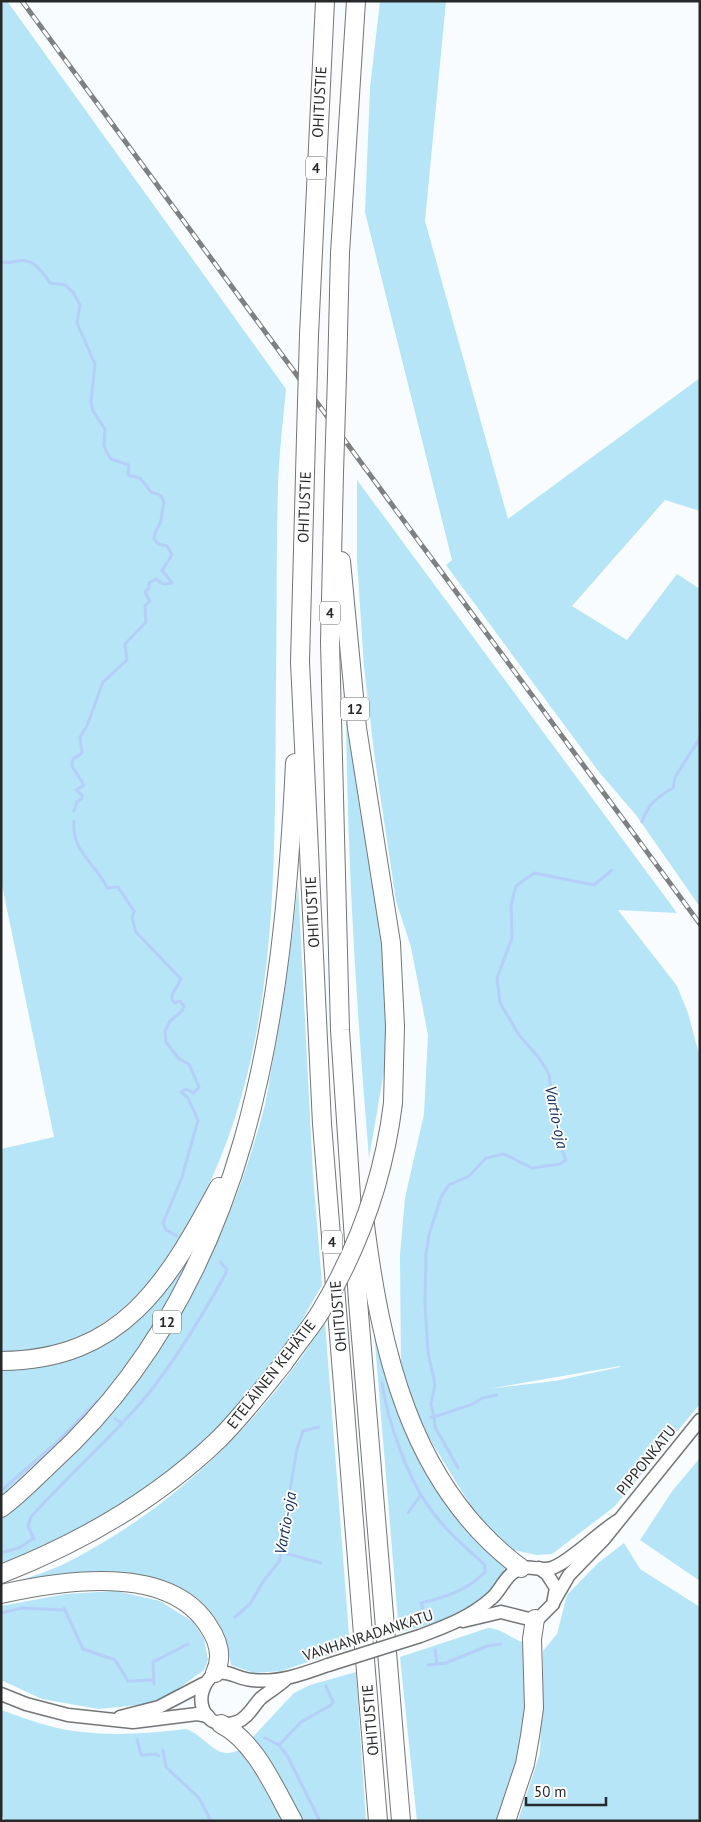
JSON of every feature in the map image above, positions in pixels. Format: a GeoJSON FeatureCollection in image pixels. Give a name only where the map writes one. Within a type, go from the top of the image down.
{"type":"FeatureCollection","features":[{"type":"Feature","properties":{"kind":"highway","name":"OHITUSTIE"},"geometry":{"type":"LineString","coordinates":[[325,1],[309,335],[300,662],[322,1124],[378,1821]]}},
{"type":"Feature","properties":{"kind":"highway","name":"OHITUSTIE"},"geometry":{"type":"LineString","coordinates":[[356,1],[340,252],[330,642],[340,1030],[358,1301],[401,1821]]}},
{"type":"Feature","properties":{"kind":"highway","name":"ETELÄINEN KEHÄTIE"},"geometry":{"type":"LineString","coordinates":[[1,1574],[54,1553],[96,1531],[140,1504],[181,1473],[219,1439],[249,1406],[320,1312],[346,1264],[368,1214],[384,1161],[393,1103],[395,1064],[394,980],[391,943],[358,728],[334,473]]}},
{"type":"Feature","properties":{"kind":"highway","name":"12"},"geometry":{"type":"LineString","coordinates":[[1,1508],[92,1423],[118,1393],[170,1317],[213,1232],[257,1089],[272,1021],[290,867],[300,662]]}},
{"type":"Feature","properties":{"kind":"highway"},"geometry":{"type":"LineString","coordinates":[[340,1030],[374,1292],[388,1358],[401,1400],[416,1436],[444,1485],[484,1538],[521,1568]]}},
{"type":"Feature","properties":{"kind":"highway"},"geometry":{"type":"LineString","coordinates":[[1,1361],[44,1358],[69,1351],[106,1333],[131,1316],[156,1290],[180,1256],[240,1147]]}},
{"type":"Feature","properties":{"kind":"highway"},"geometry":{"type":"LineString","coordinates":[[1,1594],[50,1585],[99,1581],[134,1584],[168,1591],[195,1608],[212,1632],[220,1658],[209,1679]]}},
{"type":"Feature","properties":{"kind":"highway"},"geometry":{"type":"LineString","coordinates":[[506,1821],[525,1764],[530,1736],[534,1699],[532,1639],[534,1619]]}},
{"type":"Feature","properties":{"kind":"highway"},"geometry":{"type":"LineString","coordinates":[[214,1720],[232,1730],[249,1747],[293,1821]]}},
{"type":"Feature","properties":{"kind":"street","name":"PIPPONKATU"},"geometry":{"type":"LineString","coordinates":[[554,1601],[569,1575],[604,1539],[700,1420]]}},
{"type":"Feature","properties":{"kind":"street","name":"PIPPONKATU"},"geometry":{"type":"LineString","coordinates":[[539,1568],[551,1568],[560,1564],[598,1533],[617,1521]]}},
{"type":"Feature","properties":{"kind":"street"},"geometry":{"type":"LineString","coordinates":[[521,1568],[539,1568],[547,1574],[556,1588],[554,1601],[549,1611],[534,1619]]}},
{"type":"Feature","properties":{"kind":"street","name":"VANHANRADANKATU"},"geometry":{"type":"LineString","coordinates":[[1,1694],[47,1710],[68,1715],[133,1722],[197,1714],[214,1720],[242,1720],[260,1699],[286,1680],[461,1621],[485,1604],[509,1576],[521,1568]]}},
{"type":"Feature","properties":{"kind":"street","name":"VANHANRADANKATU"},"geometry":{"type":"LineString","coordinates":[[461,1621],[470,1622],[501,1612],[534,1619]]}},
{"type":"Feature","properties":{"kind":"street","name":"VANHANRADANKATU"},"geometry":{"type":"LineString","coordinates":[[112,1719],[160,1707],[209,1679],[230,1672],[249,1680],[286,1680]]}},
{"type":"Feature","properties":{"kind":"street"},"geometry":{"type":"LineString","coordinates":[[209,1679],[200,1694],[201,1704],[214,1720]]}},
{"type":"Feature","properties":{"kind":"shaded area"},"geometry":{"type":"Polygon","coordinates":[[[1,1],[7,1],[286,389],[278,487],[273,881],[268,947],[260,1012],[247,1076],[228,1138],[202,1199],[169,1256],[142,1289],[110,1318],[81,1337],[59,1345],[1,1352],[1,1149],[54,1137],[1,880],[1,1]]]}},
{"type":"Feature","properties":{"kind":"shaded area"},"geometry":{"type":"Polygon","coordinates":[[[380,1],[446,1],[425,221],[508,519],[700,378],[700,511],[665,500],[572,606],[627,640],[677,574],[700,589],[700,907],[636,815],[599,772],[446,565],[452,560],[365,212],[370,88],[380,1]]]}},
{"type":"Feature","properties":{"kind":"shaded area"},"geometry":{"type":"Polygon","coordinates":[[[357,480],[677,913],[618,910],[677,986],[688,1013],[700,1058],[700,1404],[614,1507],[552,1554],[536,1555],[506,1548],[472,1508],[423,1428],[401,1371],[400,1255],[405,1198],[424,1114],[428,1035],[411,947],[396,901],[375,760],[364,667],[357,560],[357,480]],[[620,1366],[488,1389],[555,1381],[620,1366]]]}},
{"type":"Feature","properties":{"kind":"shaded area"},"geometry":{"type":"Polygon","coordinates":[[[346,688],[388,982],[390,1037],[369,1158],[353,923],[346,747],[346,688]]]}},
{"type":"Feature","properties":{"kind":"shaded area"},"geometry":{"type":"Polygon","coordinates":[[[298,884],[313,1175],[322,1285],[301,1322],[253,1390],[198,1447],[137,1496],[81,1530],[1,1566],[1,1517],[36,1490],[57,1470],[120,1401],[149,1363],[175,1323],[198,1283],[218,1241],[236,1197],[265,1105],[279,1028],[298,884]]]}},
{"type":"Feature","properties":{"kind":"shaded area"},"geometry":{"type":"Polygon","coordinates":[[[191,1253],[165,1312],[98,1405],[23,1480],[1,1497],[1,1367],[85,1351],[131,1327],[163,1291],[191,1253]]]}},
{"type":"Feature","properties":{"kind":"shaded area"},"geometry":{"type":"Polygon","coordinates":[[[325,1322],[350,1648],[281,1671],[254,1673],[231,1665],[223,1632],[206,1606],[183,1589],[155,1579],[124,1575],[92,1575],[1,1587],[66,1563],[143,1517],[178,1490],[212,1460],[273,1395],[325,1322]]]}},
{"type":"Feature","properties":{"kind":"shaded area"},"geometry":{"type":"Polygon","coordinates":[[[378,1330],[395,1402],[506,1566],[498,1581],[488,1593],[462,1612],[431,1624],[399,1633],[374,1331],[378,1330]]]}},
{"type":"Feature","properties":{"kind":"shaded area"},"geometry":{"type":"Polygon","coordinates":[[[700,1458],[700,1581],[640,1540],[673,1490],[700,1458]]]}},
{"type":"Feature","properties":{"kind":"shaded area"},"geometry":{"type":"Polygon","coordinates":[[[624,1543],[640,1569],[700,1607],[700,1821],[518,1821],[540,1753],[543,1651],[557,1634],[567,1595],[598,1563],[624,1543]]]}},
{"type":"Feature","properties":{"kind":"shaded area"},"geometry":{"type":"Polygon","coordinates":[[[116,1591],[160,1601],[193,1622],[204,1639],[208,1660],[204,1670],[175,1691],[148,1704],[99,1709],[42,1699],[1,1680],[1,1606],[66,1594],[116,1591]]]}},
{"type":"Feature","properties":{"kind":"shaded area"},"geometry":{"type":"Polygon","coordinates":[[[488,1628],[499,1630],[527,1643],[529,1663],[524,1740],[500,1821],[417,1821],[400,1657],[488,1628]]]}},
{"type":"Feature","properties":{"kind":"shaded area"},"geometry":{"type":"Polygon","coordinates":[[[356,1672],[366,1821],[300,1821],[252,1738],[294,1693],[310,1685],[356,1672]]]}},
{"type":"Feature","properties":{"kind":"shaded area"},"geometry":{"type":"Polygon","coordinates":[[[1,1710],[51,1727],[72,1731],[134,1734],[186,1729],[218,1751],[225,1753],[241,1749],[283,1821],[6,1821],[1,1815],[1,1710]]]}},
{"type":"Feature","properties":{"kind":"waterway"},"geometry":{"type":"LineString","coordinates":[[1,262],[23,261],[33,264],[41,270],[50,283],[65,285],[73,292],[80,305],[77,323],[95,364],[91,402],[93,411],[105,429],[104,445],[107,453],[111,459],[129,465],[128,475],[140,478],[151,492],[162,497],[163,509],[154,538],[158,544],[167,546],[172,555],[162,570],[172,583],[163,584],[156,579],[149,583],[149,588],[145,592],[150,601],[145,606],[146,622],[125,644],[127,660],[103,682],[87,726],[80,737],[82,753],[73,759],[72,766],[84,785],[76,790],[82,795],[82,798],[77,802],[74,811]]}},
{"type":"Feature","properties":{"kind":"waterway","name":"Vartio-oja"},"geometry":{"type":"LineString","coordinates":[[700,710],[700,727]]}},
{"type":"Feature","properties":{"kind":"waterway","name":"Vartio-oja"},"geometry":{"type":"LineString","coordinates":[[642,822],[647,810],[654,802],[673,788],[675,777],[700,738]]}},
{"type":"Feature","properties":{"kind":"waterway"},"geometry":{"type":"LineString","coordinates":[[74,821],[76,841],[85,857],[107,888],[118,887],[134,911],[132,918],[136,932],[181,979],[172,995],[172,1000],[175,1003],[180,1001],[184,1006],[182,1011],[170,1021],[165,1031],[166,1042],[179,1059],[189,1064],[199,1087],[194,1093],[186,1089],[181,1092],[188,1098],[198,1120],[182,1177],[163,1223],[166,1230],[177,1236]]}},
{"type":"Feature","properties":{"kind":"waterway","name":"Vartio-oja"},"geometry":{"type":"LineString","coordinates":[[431,1417],[434,1417],[431,1404],[435,1385],[428,1352],[425,1304],[426,1254],[429,1235],[441,1197],[449,1185],[469,1176],[486,1158],[504,1154],[532,1168],[560,1164],[566,1160],[559,1143],[558,1117],[552,1099],[549,1074],[539,1058],[519,1035],[500,1003],[497,978],[512,938],[511,905],[516,886],[534,873],[594,885],[612,870]]}},
{"type":"Feature","properties":{"kind":"waterway"},"geometry":{"type":"LineString","coordinates":[[34,1539],[28,1526],[31,1517],[135,1409],[160,1379],[180,1350],[225,1275],[227,1269],[220,1262]]}},
{"type":"Feature","properties":{"kind":"waterway"},"geometry":{"type":"LineString","coordinates":[[382,1383],[394,1433],[414,1483],[443,1525],[485,1565],[485,1572],[463,1589],[447,1596],[421,1603],[426,1619]]}},
{"type":"Feature","properties":{"kind":"waterway"},"geometry":{"type":"LineString","coordinates":[[458,1468],[435,1427],[434,1417],[473,1404],[482,1398],[497,1395]]}},
{"type":"Feature","properties":{"kind":"waterway"},"geometry":{"type":"LineString","coordinates":[[1,1491],[57,1442],[96,1402]]}},
{"type":"Feature","properties":{"kind":"waterway"},"geometry":{"type":"LineString","coordinates":[[115,1419],[122,1423]]}},
{"type":"Feature","properties":{"kind":"waterway","name":"Vartio-oja"},"geometry":{"type":"LineString","coordinates":[[235,1617],[250,1604],[263,1582],[280,1560],[284,1525],[291,1506],[290,1490],[297,1449],[303,1431],[319,1427]]}},
{"type":"Feature","properties":{"kind":"waterway"},"geometry":{"type":"LineString","coordinates":[[408,1513],[420,1496]]}},
{"type":"Feature","properties":{"kind":"waterway"},"geometry":{"type":"LineString","coordinates":[[1,1553],[19,1548],[34,1538]]}},
{"type":"Feature","properties":{"kind":"waterway"},"geometry":{"type":"LineString","coordinates":[[281,1552],[321,1563]]}},
{"type":"Feature","properties":{"kind":"waterway"},"geometry":{"type":"LineString","coordinates":[[1,1613],[22,1608],[65,1610]]}},
{"type":"Feature","properties":{"kind":"waterway"},"geometry":{"type":"LineString","coordinates":[[64,1608],[83,1649],[115,1660],[128,1681],[153,1680]]}},
{"type":"Feature","properties":{"kind":"waterway","name":"Vartio-oja"},"geometry":{"type":"LineString","coordinates":[[154,1684],[153,1662],[188,1644]]}},
{"type":"Feature","properties":{"kind":"waterway"},"geometry":{"type":"LineString","coordinates":[[428,1665],[446,1663],[487,1646],[501,1644]]}},
{"type":"Feature","properties":{"kind":"waterway"},"geometry":{"type":"LineString","coordinates":[[435,1650],[437,1664]]}},
{"type":"Feature","properties":{"kind":"waterway"},"geometry":{"type":"LineString","coordinates":[[279,1745],[301,1722],[331,1705],[333,1702],[326,1686]]}},
{"type":"Feature","properties":{"kind":"waterway"},"geometry":{"type":"LineString","coordinates":[[265,1738],[279,1745],[288,1757],[320,1821]]}},
{"type":"Feature","properties":{"kind":"waterway"},"geometry":{"type":"LineString","coordinates":[[137,1739],[141,1755],[156,1754],[159,1756]]}},
{"type":"Feature","properties":{"kind":"waterway","name":"Vartio-oja"},"geometry":{"type":"LineString","coordinates":[[163,1750],[166,1767],[199,1798],[211,1821]]}},
{"type":"Feature","properties":{"kind":"railway"},"geometry":{"type":"LineString","coordinates":[[22,1],[700,924]]}}]}
